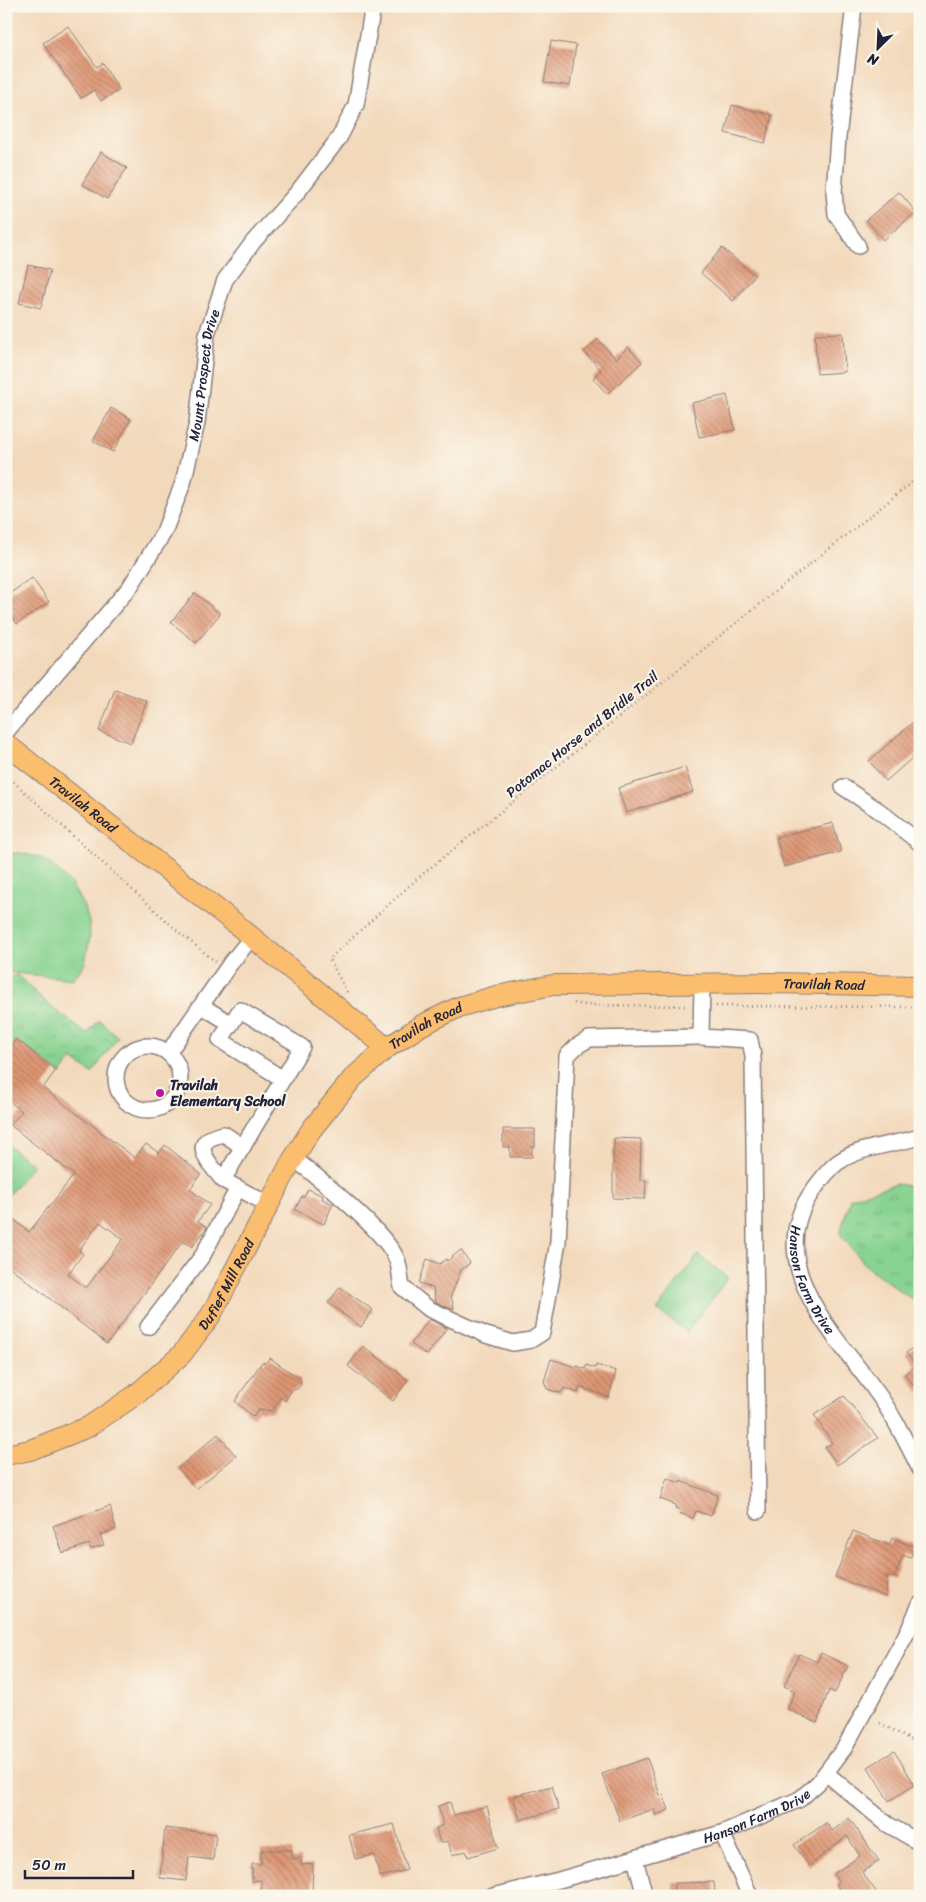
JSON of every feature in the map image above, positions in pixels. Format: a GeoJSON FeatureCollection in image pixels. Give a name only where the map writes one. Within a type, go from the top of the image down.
{"type":"FeatureCollection","features":[{"type":"Feature","properties":{"kind":"main road","name":"Travilah Road"},"geometry":{"type":"LineString","coordinates":[[6,744],[252,937],[387,1048],[422,1026],[459,1007],[496,996],[553,985],[920,986]]}},
{"type":"Feature","properties":{"kind":"main road","name":"Dufief Mill Road"},"geometry":{"type":"LineString","coordinates":[[6,1455],[30,1450],[88,1427],[137,1394],[182,1354],[211,1315],[293,1158],[311,1130],[353,1078],[387,1048]]}},
{"type":"Feature","properties":{"kind":"street","name":"Mount Prospect Drive"},"geometry":{"type":"LineString","coordinates":[[6,732],[130,587],[164,532],[183,483],[197,423],[207,334],[225,280],[254,241],[296,194],[339,138],[356,105],[373,6]]}},
{"type":"Feature","properties":{"kind":"street"},"geometry":{"type":"LineString","coordinates":[[854,6],[838,138],[834,192],[836,214],[858,246]]}},
{"type":"Feature","properties":{"kind":"street"},"geometry":{"type":"LineString","coordinates":[[843,788],[878,810],[920,843]]}},
{"type":"Feature","properties":{"kind":"street"},"geometry":{"type":"LineString","coordinates":[[168,1053],[230,964],[252,937]]}},
{"type":"Feature","properties":{"kind":"street"},"geometry":{"type":"LineString","coordinates":[[701,1037],[702,984]]}},
{"type":"Feature","properties":{"kind":"street"},"geometry":{"type":"LineString","coordinates":[[202,1006],[230,1024]]}},
{"type":"Feature","properties":{"kind":"street"},"geometry":{"type":"LineString","coordinates":[[223,1180],[243,1147],[302,1047],[240,1010],[220,1040],[283,1079]]}},
{"type":"Feature","properties":{"kind":"street"},"geometry":{"type":"LineString","coordinates":[[293,1158],[354,1209],[384,1241],[398,1261],[402,1287],[429,1309],[486,1335],[513,1343],[530,1340],[542,1333],[558,1242],[567,1056],[577,1046],[589,1039],[701,1037],[750,1040],[753,1056],[758,1511]]}},
{"type":"Feature","properties":{"kind":"street"},"geometry":{"type":"LineString","coordinates":[[148,1046],[160,1048],[168,1053],[177,1064],[181,1076],[179,1088],[174,1099],[164,1107],[151,1111],[138,1109],[127,1103],[119,1093],[116,1080],[118,1067],[125,1056],[136,1048],[148,1046]]}},
{"type":"Feature","properties":{"kind":"street"},"geometry":{"type":"LineString","coordinates":[[243,1147],[224,1134],[212,1137],[205,1144],[203,1153],[206,1160],[223,1180],[269,1205]]}},
{"type":"Feature","properties":{"kind":"street","name":"Hanson Farm Drive"},"geometry":{"type":"LineString","coordinates":[[920,1137],[864,1150],[839,1161],[807,1199],[796,1232],[796,1256],[803,1286],[827,1327],[876,1391],[902,1432],[920,1469]]}},
{"type":"Feature","properties":{"kind":"street"},"geometry":{"type":"LineString","coordinates":[[148,1327],[206,1251],[238,1188]]}},
{"type":"Feature","properties":{"kind":"street","name":"Hanson Farm Drive"},"geometry":{"type":"LineString","coordinates":[[493,1896],[559,1880],[722,1833],[800,1799],[818,1783],[845,1747],[910,1627],[920,1604]]}},
{"type":"Feature","properties":{"kind":"street"},"geometry":{"type":"LineString","coordinates":[[826,1773],[887,1824],[920,1843]]}},
{"type":"Feature","properties":{"kind":"street"},"geometry":{"type":"LineString","coordinates":[[722,1833],[750,1896]]}},
{"type":"Feature","properties":{"kind":"street"},"geometry":{"type":"LineString","coordinates":[[634,1859],[645,1896]]}},
{"type":"Feature","properties":{"kind":"path","name":"Potomac Horse and Bridle Trail"},"geometry":{"type":"LineString","coordinates":[[348,993],[329,959],[419,877],[920,476]]}},
{"type":"Feature","properties":{"kind":"path"},"geometry":{"type":"LineString","coordinates":[[6,775],[173,927],[217,963]]}},
{"type":"Feature","properties":{"kind":"path"},"geometry":{"type":"LineString","coordinates":[[569,1002],[583,1005],[920,1007]]}},
{"type":"Feature","properties":{"kind":"path"},"geometry":{"type":"LineString","coordinates":[[910,1740],[920,1722]]}},
{"type":"Feature","properties":{"kind":"path"},"geometry":{"type":"LineString","coordinates":[[880,1723],[920,1745]]}},
{"type":"Feature","properties":{"kind":"green space"},"geometry":{"type":"Polygon","coordinates":[[[19,853],[39,857],[54,867],[71,884],[83,905],[89,921],[90,936],[85,963],[73,979],[6,972],[6,854],[19,853]]]}},
{"type":"Feature","properties":{"kind":"green space"},"geometry":{"type":"Polygon","coordinates":[[[17,975],[49,1005],[87,1034],[99,1020],[118,1037],[92,1073],[72,1059],[61,1074],[16,1040],[6,1053],[6,979],[17,975]]]}},
{"type":"Feature","properties":{"kind":"green space"},"geometry":{"type":"Polygon","coordinates":[[[6,1144],[33,1165],[6,1198],[6,1144]]]}},
{"type":"Feature","properties":{"kind":"green space"},"geometry":{"type":"Polygon","coordinates":[[[895,1184],[920,1187],[920,1305],[867,1267],[840,1234],[850,1198],[895,1184]]]}},
{"type":"Feature","properties":{"kind":"green space"},"geometry":{"type":"Polygon","coordinates":[[[698,1255],[728,1278],[687,1332],[657,1310],[698,1255]]]}},
{"type":"Feature","properties":{"kind":"water"},"geometry":{"type":"Polygon","coordinates":[[[920,1217],[920,1265],[911,1257],[912,1223],[920,1217]]]}},
{"type":"Feature","properties":{"kind":"building"},"geometry":{"type":"Polygon","coordinates":[[[68,26],[97,67],[103,63],[119,90],[101,101],[94,90],[81,98],[43,43],[68,26]]]}},
{"type":"Feature","properties":{"kind":"building"},"geometry":{"type":"Polygon","coordinates":[[[551,41],[576,45],[570,86],[544,82],[551,41]]]}},
{"type":"Feature","properties":{"kind":"building"},"geometry":{"type":"Polygon","coordinates":[[[732,105],[772,115],[765,143],[725,133],[732,105]]]}},
{"type":"Feature","properties":{"kind":"building"},"geometry":{"type":"Polygon","coordinates":[[[101,152],[127,168],[107,199],[82,184],[101,152]]]}},
{"type":"Feature","properties":{"kind":"building"},"geometry":{"type":"Polygon","coordinates":[[[899,192],[916,212],[883,240],[866,220],[899,192]]]}},
{"type":"Feature","properties":{"kind":"building"},"geometry":{"type":"Polygon","coordinates":[[[722,248],[755,275],[733,301],[701,273],[722,248]]]}},
{"type":"Feature","properties":{"kind":"building"},"geometry":{"type":"Polygon","coordinates":[[[28,265],[50,270],[41,308],[19,303],[28,265]]]}},
{"type":"Feature","properties":{"kind":"building"},"geometry":{"type":"Polygon","coordinates":[[[843,333],[845,372],[817,374],[815,334],[843,333]]]}},
{"type":"Feature","properties":{"kind":"building"},"geometry":{"type":"Polygon","coordinates":[[[598,339],[616,359],[628,347],[642,362],[607,394],[593,378],[601,370],[584,352],[598,339]]]}},
{"type":"Feature","properties":{"kind":"building"},"geometry":{"type":"Polygon","coordinates":[[[727,395],[735,430],[699,437],[692,403],[727,395]]]}},
{"type":"Feature","properties":{"kind":"building"},"geometry":{"type":"Polygon","coordinates":[[[111,408],[131,419],[113,452],[93,441],[111,408]]]}},
{"type":"Feature","properties":{"kind":"building"},"geometry":{"type":"Polygon","coordinates":[[[32,578],[49,602],[17,624],[6,609],[6,596],[32,578]]]}},
{"type":"Feature","properties":{"kind":"building"},"geometry":{"type":"Polygon","coordinates":[[[195,593],[220,614],[196,643],[171,622],[195,593]]]}},
{"type":"Feature","properties":{"kind":"building"},"geometry":{"type":"Polygon","coordinates":[[[115,689],[147,701],[131,743],[99,731],[115,689]]]}},
{"type":"Feature","properties":{"kind":"building"},"geometry":{"type":"Polygon","coordinates":[[[913,722],[920,730],[920,751],[886,781],[869,761],[913,722]]]}},
{"type":"Feature","properties":{"kind":"building"},"geometry":{"type":"Polygon","coordinates":[[[685,767],[693,792],[626,813],[618,788],[685,767]]]}},
{"type":"Feature","properties":{"kind":"building"},"geometry":{"type":"Polygon","coordinates":[[[833,823],[841,852],[784,867],[776,837],[833,823]]]}},
{"type":"Feature","properties":{"kind":"building"},"geometry":{"type":"Polygon","coordinates":[[[16,1039],[56,1070],[43,1088],[135,1158],[146,1144],[159,1153],[165,1145],[201,1174],[190,1189],[210,1205],[198,1221],[207,1227],[192,1247],[183,1241],[107,1344],[6,1264],[6,1213],[29,1232],[74,1175],[10,1125],[22,1111],[6,1099],[6,1053],[16,1039]],[[100,1222],[79,1250],[83,1254],[68,1274],[86,1288],[123,1239],[100,1222]]]}},
{"type":"Feature","properties":{"kind":"building"},"geometry":{"type":"Polygon","coordinates":[[[503,1129],[535,1129],[535,1147],[532,1147],[532,1157],[510,1157],[510,1147],[503,1147],[503,1129]]]}},
{"type":"Feature","properties":{"kind":"building"},"geometry":{"type":"Polygon","coordinates":[[[614,1138],[641,1139],[640,1180],[646,1180],[645,1199],[613,1198],[614,1138]]]}},
{"type":"Feature","properties":{"kind":"building"},"geometry":{"type":"Polygon","coordinates":[[[308,1189],[323,1196],[322,1199],[333,1204],[324,1224],[295,1210],[308,1189]]]}},
{"type":"Feature","properties":{"kind":"building"},"geometry":{"type":"Polygon","coordinates":[[[461,1250],[470,1263],[461,1270],[451,1296],[454,1308],[451,1309],[436,1302],[433,1288],[419,1283],[427,1259],[440,1264],[461,1250]]]}},
{"type":"Feature","properties":{"kind":"building"},"geometry":{"type":"Polygon","coordinates":[[[340,1287],[373,1310],[361,1327],[328,1303],[340,1287]]]}},
{"type":"Feature","properties":{"kind":"building"},"geometry":{"type":"Polygon","coordinates":[[[429,1319],[447,1328],[427,1355],[411,1344],[429,1319]]]}},
{"type":"Feature","properties":{"kind":"building"},"geometry":{"type":"Polygon","coordinates":[[[920,1342],[920,1393],[905,1374],[916,1365],[906,1353],[920,1342]]]}},
{"type":"Feature","properties":{"kind":"building"},"geometry":{"type":"Polygon","coordinates":[[[363,1346],[408,1380],[393,1401],[348,1366],[363,1346]]]}},
{"type":"Feature","properties":{"kind":"building"},"geometry":{"type":"Polygon","coordinates":[[[270,1358],[300,1379],[301,1385],[297,1389],[292,1390],[285,1401],[281,1397],[272,1411],[258,1410],[253,1417],[235,1401],[262,1362],[265,1363],[270,1358]]]}},
{"type":"Feature","properties":{"kind":"building"},"geometry":{"type":"Polygon","coordinates":[[[551,1359],[585,1369],[586,1365],[595,1368],[596,1365],[616,1371],[609,1397],[580,1387],[578,1393],[565,1388],[560,1393],[547,1389],[544,1381],[551,1359]]]}},
{"type":"Feature","properties":{"kind":"building"},"geometry":{"type":"Polygon","coordinates":[[[844,1396],[878,1438],[837,1465],[825,1447],[832,1443],[814,1415],[844,1396]]]}},
{"type":"Feature","properties":{"kind":"building"},"geometry":{"type":"Polygon","coordinates":[[[218,1434],[236,1456],[196,1489],[178,1468],[218,1434]]]}},
{"type":"Feature","properties":{"kind":"building"},"geometry":{"type":"Polygon","coordinates":[[[667,1478],[718,1495],[711,1516],[696,1511],[693,1518],[679,1513],[680,1510],[675,1508],[676,1505],[660,1499],[667,1478]]]}},
{"type":"Feature","properties":{"kind":"building"},"geometry":{"type":"Polygon","coordinates":[[[110,1506],[116,1529],[100,1535],[104,1545],[91,1549],[89,1544],[63,1553],[53,1526],[110,1506]]]}},
{"type":"Feature","properties":{"kind":"building"},"geometry":{"type":"Polygon","coordinates":[[[853,1531],[889,1545],[892,1538],[915,1547],[911,1558],[903,1555],[894,1578],[887,1575],[886,1597],[835,1577],[853,1531]]]}},
{"type":"Feature","properties":{"kind":"building"},"geometry":{"type":"Polygon","coordinates":[[[821,1653],[848,1666],[835,1693],[829,1690],[817,1723],[787,1709],[795,1691],[784,1686],[799,1654],[817,1662],[821,1653]]]}},
{"type":"Feature","properties":{"kind":"building"},"geometry":{"type":"Polygon","coordinates":[[[894,1751],[915,1785],[889,1801],[868,1767],[894,1751]]]}},
{"type":"Feature","properties":{"kind":"building"},"geometry":{"type":"Polygon","coordinates":[[[647,1758],[660,1795],[663,1794],[669,1810],[656,1815],[654,1809],[620,1821],[602,1774],[647,1758]]]}},
{"type":"Feature","properties":{"kind":"building"},"geometry":{"type":"Polygon","coordinates":[[[552,1786],[559,1809],[520,1820],[513,1796],[552,1786]]]}},
{"type":"Feature","properties":{"kind":"building"},"geometry":{"type":"Polygon","coordinates":[[[450,1802],[454,1815],[487,1806],[498,1848],[468,1857],[466,1851],[452,1855],[448,1841],[440,1843],[436,1828],[443,1825],[438,1806],[450,1802]]]}},
{"type":"Feature","properties":{"kind":"building"},"geometry":{"type":"Polygon","coordinates":[[[849,1818],[879,1861],[862,1872],[879,1896],[844,1896],[836,1884],[839,1882],[833,1874],[860,1856],[847,1836],[809,1866],[794,1845],[826,1823],[832,1831],[849,1818]]]}},
{"type":"Feature","properties":{"kind":"building"},"geometry":{"type":"Polygon","coordinates":[[[394,1824],[407,1870],[380,1877],[374,1855],[355,1859],[349,1835],[394,1824]]]}},
{"type":"Feature","properties":{"kind":"building"},"geometry":{"type":"Polygon","coordinates":[[[165,1828],[216,1834],[213,1860],[189,1857],[186,1881],[160,1878],[165,1828]]]}},
{"type":"Feature","properties":{"kind":"building"},"geometry":{"type":"Polygon","coordinates":[[[261,1850],[292,1850],[292,1859],[301,1858],[301,1865],[313,1864],[312,1895],[261,1895],[261,1880],[252,1881],[252,1864],[261,1864],[261,1850]]]}},
{"type":"Feature","properties":{"kind":"building"},"geometry":{"type":"Polygon","coordinates":[[[714,1882],[715,1896],[674,1896],[674,1883],[714,1882]]]}},
{"type":"Feature","properties":{"kind":"place","name":"Travilah Elementary School"},"geometry":{"type":"Point","coordinates":[160,1093]}}]}
